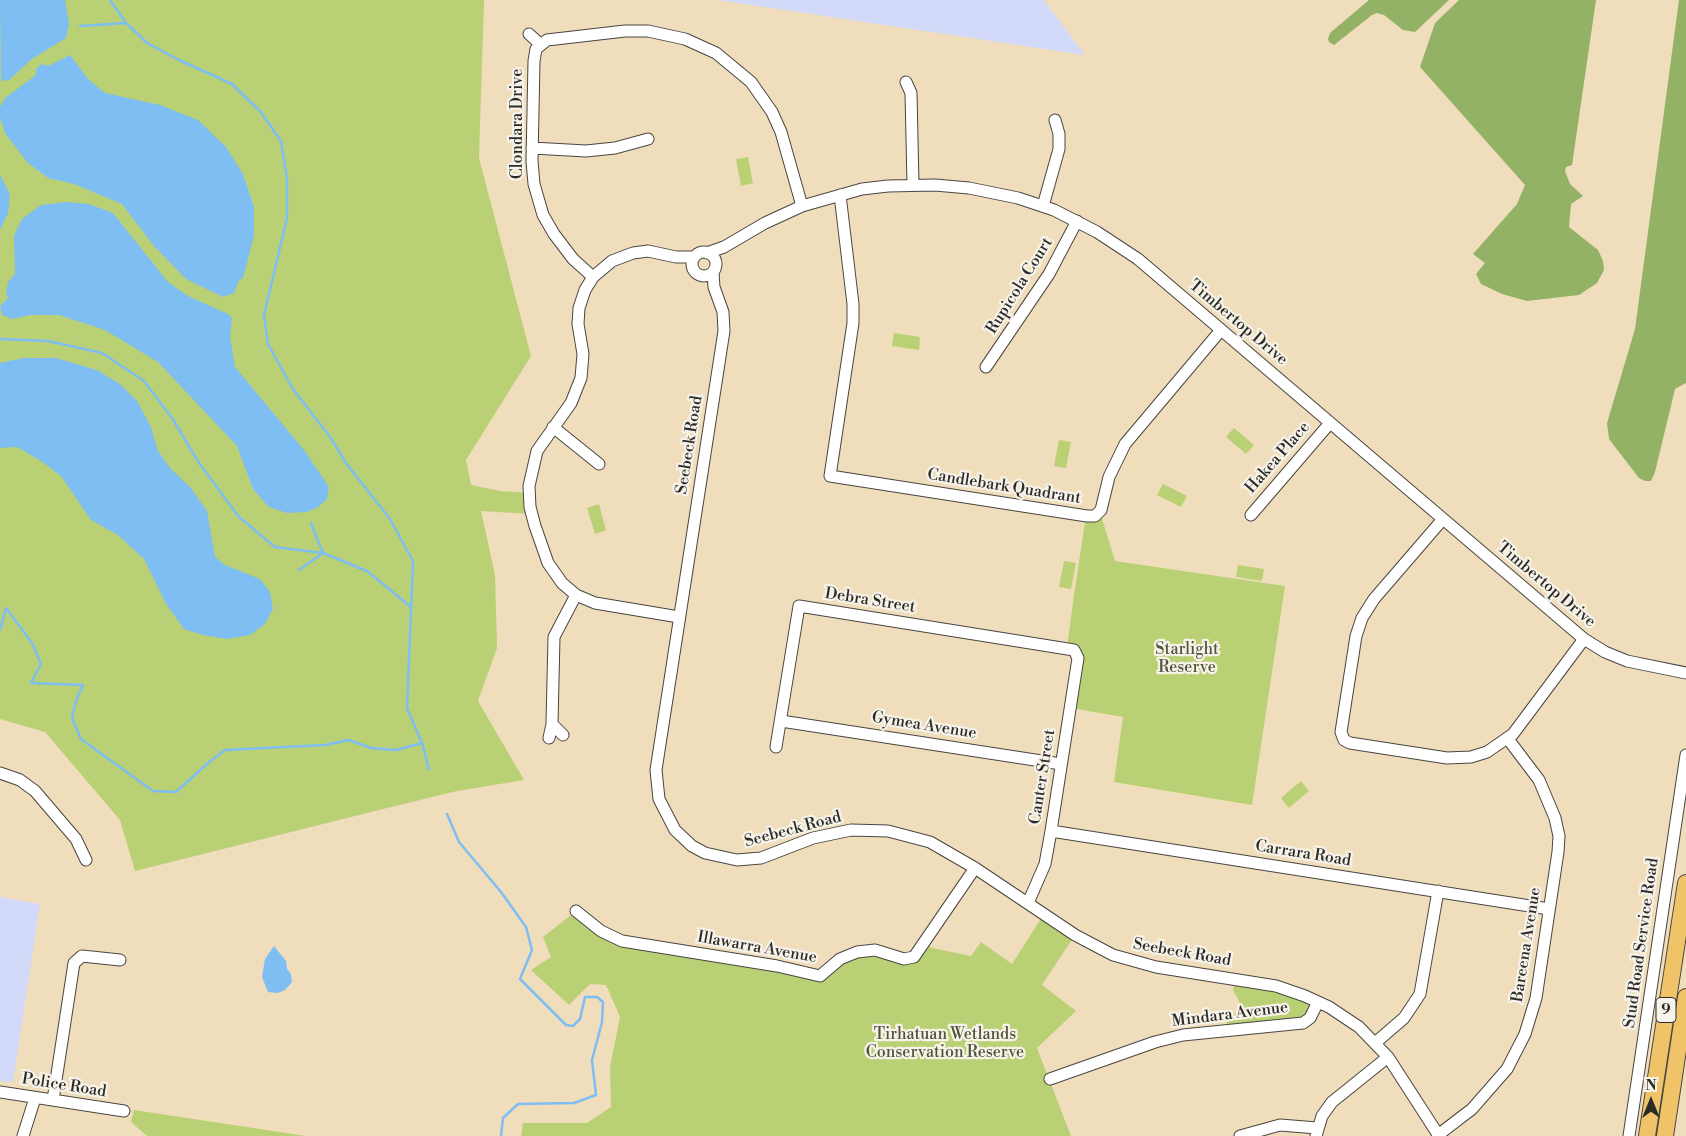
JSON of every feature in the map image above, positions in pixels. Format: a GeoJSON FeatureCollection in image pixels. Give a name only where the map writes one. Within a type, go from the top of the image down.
{"type":"FeatureCollection","features":[{"type":"Feature","properties":{"kind":"highway","name":"9"},"geometry":{"type":"LineString","coordinates":[[1646,1136],[1686,883]]}},
{"type":"Feature","properties":{"kind":"highway","name":"9"},"geometry":{"type":"LineString","coordinates":[[1666,1136],[1686,997]]}},
{"type":"Feature","properties":{"kind":"street"},"geometry":{"type":"LineString","coordinates":[[529,34],[540,44],[557,38],[625,31],[648,31],[685,39],[716,53],[751,82],[772,112],[781,132],[802,206]]}},
{"type":"Feature","properties":{"kind":"street","name":"Clondara Drive"},"geometry":{"type":"LineString","coordinates":[[540,44],[535,51],[533,64],[532,148],[534,184],[544,215],[566,252],[593,277]]}},
{"type":"Feature","properties":{"kind":"street"},"geometry":{"type":"LineString","coordinates":[[906,82],[911,93],[913,184]]}},
{"type":"Feature","properties":{"kind":"street"},"geometry":{"type":"LineString","coordinates":[[1043,206],[1059,150],[1060,134],[1055,120]]}},
{"type":"Feature","properties":{"kind":"street"},"geometry":{"type":"LineString","coordinates":[[532,148],[586,151],[615,148],[648,139]]}},
{"type":"Feature","properties":{"kind":"street","name":"Timbertop Drive"},"geometry":{"type":"LineString","coordinates":[[676,257],[694,257],[700,253],[707,253],[724,247],[765,223],[802,206],[862,189],[913,184],[947,185],[985,190],[1043,206],[1077,221],[1131,254],[1584,640],[1605,652],[1627,661],[1686,673]]}},
{"type":"Feature","properties":{"kind":"street","name":"Candlebark Quadrant"},"geometry":{"type":"LineString","coordinates":[[840,195],[853,304],[853,323],[827,478],[1095,516],[1101,510],[1109,477],[1125,444],[1221,330]]}},
{"type":"Feature","properties":{"kind":"street","name":"Rupicola Court"},"geometry":{"type":"LineString","coordinates":[[986,367],[1049,274],[1077,221]]}},
{"type":"Feature","properties":{"kind":"street","name":"Timbertop Drive"},"geometry":{"type":"LineString","coordinates":[[714,267],[724,247]]}},
{"type":"Feature","properties":{"kind":"street"},"geometry":{"type":"LineString","coordinates":[[676,257],[656,252],[633,253],[612,261],[593,277],[585,290],[579,308],[578,324],[582,354],[581,378],[574,397],[540,445],[533,464],[529,486],[530,507],[552,569],[562,583],[576,595],[607,606],[679,617]]}},
{"type":"Feature","properties":{"kind":"street"},"geometry":{"type":"LineString","coordinates":[[694,257],[692,262],[697,272],[714,267],[707,253]]}},
{"type":"Feature","properties":{"kind":"street","name":"Seebeck Road"},"geometry":{"type":"LineString","coordinates":[[676,257],[714,287]]}},
{"type":"Feature","properties":{"kind":"street","name":"Seebeck Road"},"geometry":{"type":"LineString","coordinates":[[714,267],[714,287],[723,312],[724,331],[655,778],[657,792],[665,815],[675,830],[686,841],[712,856],[746,860],[769,856],[826,834],[851,830],[899,833],[930,842],[975,868],[1075,936],[1114,956],[1156,966],[1266,984],[1298,993],[1318,1002],[1359,1027],[1388,1057],[1439,1135]]}},
{"type":"Feature","properties":{"kind":"street","name":"Hakea Place"},"geometry":{"type":"LineString","coordinates":[[1251,515],[1330,423]]}},
{"type":"Feature","properties":{"kind":"street"},"geometry":{"type":"LineString","coordinates":[[553,427],[600,464]]}},
{"type":"Feature","properties":{"kind":"street"},"geometry":{"type":"LineString","coordinates":[[1442,519],[1370,604],[1362,618],[1353,654],[1338,743],[1350,743],[1454,758],[1482,754],[1508,739],[1584,640]]}},
{"type":"Feature","properties":{"kind":"street"},"geometry":{"type":"LineString","coordinates":[[549,738],[552,724],[553,643],[556,632],[576,595]]}},
{"type":"Feature","properties":{"kind":"street","name":"Debra Street"},"geometry":{"type":"LineString","coordinates":[[776,747],[799,606],[1069,648],[1076,653]]}},
{"type":"Feature","properties":{"kind":"street","name":"Canter Street"},"geometry":{"type":"LineString","coordinates":[[1028,903],[1045,864],[1078,658],[1076,653]]}},
{"type":"Feature","properties":{"kind":"street","name":"Timbertop Drive"},"geometry":{"type":"LineString","coordinates":[[1670,669],[1686,668]]}},
{"type":"Feature","properties":{"kind":"street","name":"Gymea Avenue"},"geometry":{"type":"LineString","coordinates":[[781,721],[1061,764]]}},
{"type":"Feature","properties":{"kind":"street"},"geometry":{"type":"LineString","coordinates":[[552,724],[562,735]]}},
{"type":"Feature","properties":{"kind":"street","name":"Bareena Avenue"},"geometry":{"type":"LineString","coordinates":[[1439,1135],[1486,1096],[1507,1069],[1522,1040],[1534,1004],[1559,848],[1557,824],[1539,780],[1508,739]]}},
{"type":"Feature","properties":{"kind":"street","name":"Stud Road Service Road"},"geometry":{"type":"LineString","coordinates":[[1629,1136],[1686,755]]}},
{"type":"Feature","properties":{"kind":"street"},"geometry":{"type":"LineString","coordinates":[[0,773],[20,780],[36,791],[76,839],[86,860]]}},
{"type":"Feature","properties":{"kind":"street","name":"Carrara Road"},"geometry":{"type":"LineString","coordinates":[[1051,831],[1549,909]]}},
{"type":"Feature","properties":{"kind":"street","name":"Illawarra Avenue"},"geometry":{"type":"LineString","coordinates":[[576,912],[601,932],[622,941],[778,966],[820,976],[840,960],[857,952],[875,950],[904,959],[914,958],[975,868]]}},
{"type":"Feature","properties":{"kind":"street"},"geometry":{"type":"LineString","coordinates":[[1375,1043],[1404,1018],[1420,994],[1438,892]]}},
{"type":"Feature","properties":{"kind":"street"},"geometry":{"type":"LineString","coordinates":[[53,1100],[74,963],[82,956],[122,961]]}},
{"type":"Feature","properties":{"kind":"street","name":"Mindara Avenue"},"geometry":{"type":"LineString","coordinates":[[1050,1079],[1176,1037],[1303,1023],[1310,1018],[1318,1002]]}},
{"type":"Feature","properties":{"kind":"street"},"geometry":{"type":"LineString","coordinates":[[1240,1136],[1280,1125],[1316,1132],[1326,1109],[1337,1096],[1388,1057]]}},
{"type":"Feature","properties":{"kind":"street","name":"Police Road"},"geometry":{"type":"LineString","coordinates":[[0,1092],[124,1111]]}},
{"type":"Feature","properties":{"kind":"street"},"geometry":{"type":"LineString","coordinates":[[23,1136],[35,1098]]}},
{"type":"Feature","properties":{"kind":"shaded area"},"geometry":{"type":"Polygon","coordinates":[[[718,0],[1044,0],[1085,55],[718,0]]]}},
{"type":"Feature","properties":{"kind":"shaded area"},"geometry":{"type":"Polygon","coordinates":[[[0,897],[40,904],[13,1082],[0,1081],[0,897]]]}},
{"type":"Feature","properties":{"kind":"green space"},"geometry":{"type":"Polygon","coordinates":[[[0,0],[484,0],[479,158],[531,356],[466,460],[471,485],[500,491],[529,493],[531,514],[481,511],[495,575],[497,648],[478,701],[524,780],[457,791],[135,871],[120,820],[45,732],[0,719],[0,0]]]}},
{"type":"Feature","properties":{"kind":"green space"},"geometry":{"type":"Polygon","coordinates":[[[1369,0],[1449,0],[1415,32],[1403,30],[1384,15],[1377,13],[1334,45],[1329,42],[1330,33],[1369,0]]]}},
{"type":"Feature","properties":{"kind":"green space"},"geometry":{"type":"Polygon","coordinates":[[[1459,0],[1596,0],[1572,165],[1566,167],[1565,171],[1570,184],[1583,196],[1571,204],[1569,227],[1598,250],[1603,261],[1604,270],[1597,283],[1579,295],[1527,301],[1502,294],[1481,284],[1476,274],[1485,263],[1473,254],[1517,204],[1525,185],[1420,67],[1435,23],[1459,0]]]}},
{"type":"Feature","properties":{"kind":"green space"},"geometry":{"type":"Polygon","coordinates":[[[1679,0],[1686,0],[1686,383],[1675,389],[1655,472],[1651,481],[1645,481],[1639,478],[1609,439],[1607,423],[1635,329],[1679,0]]]}},
{"type":"Feature","properties":{"kind":"green space"},"geometry":{"type":"Polygon","coordinates":[[[748,157],[753,183],[741,186],[736,159],[748,157]]]}},
{"type":"Feature","properties":{"kind":"green space"},"geometry":{"type":"Polygon","coordinates":[[[894,333],[920,337],[919,350],[892,346],[894,333]]]}},
{"type":"Feature","properties":{"kind":"green space"},"geometry":{"type":"Polygon","coordinates":[[[1234,428],[1254,445],[1246,454],[1226,437],[1234,428]]]}},
{"type":"Feature","properties":{"kind":"green space"},"geometry":{"type":"Polygon","coordinates":[[[1059,440],[1071,442],[1066,468],[1054,466],[1059,440]]]}},
{"type":"Feature","properties":{"kind":"green space"},"geometry":{"type":"Polygon","coordinates":[[[1163,484],[1187,496],[1181,507],[1157,495],[1163,484]]]}},
{"type":"Feature","properties":{"kind":"green space"},"geometry":{"type":"Polygon","coordinates":[[[599,504],[606,530],[595,534],[587,508],[599,504]]]}},
{"type":"Feature","properties":{"kind":"green space","name":"Starlight Reserve"},"geometry":{"type":"Polygon","coordinates":[[[1100,512],[1115,561],[1285,586],[1252,805],[1114,782],[1123,717],[1071,708],[1078,658],[1067,648],[1074,595],[1086,516],[1100,512]]]}},
{"type":"Feature","properties":{"kind":"green space"},"geometry":{"type":"Polygon","coordinates":[[[1064,561],[1076,563],[1071,589],[1059,587],[1064,561]]]}},
{"type":"Feature","properties":{"kind":"green space"},"geometry":{"type":"Polygon","coordinates":[[[1238,565],[1264,569],[1262,581],[1236,577],[1238,565]]]}},
{"type":"Feature","properties":{"kind":"green space"},"geometry":{"type":"Polygon","coordinates":[[[1301,781],[1309,791],[1289,808],[1281,798],[1301,781]]]}},
{"type":"Feature","properties":{"kind":"green space","name":"Tirhatuan Wetlands Conservation Reserve"},"geometry":{"type":"Polygon","coordinates":[[[576,911],[601,931],[813,976],[857,952],[904,959],[925,943],[932,948],[971,956],[981,942],[1012,964],[1044,914],[1075,935],[1042,985],[1076,1011],[1037,1048],[1071,1136],[521,1136],[523,1123],[587,1123],[611,1107],[610,1067],[620,1017],[606,985],[590,984],[569,1005],[531,970],[551,957],[543,937],[576,911]]]}},
{"type":"Feature","properties":{"kind":"green space"},"geometry":{"type":"Polygon","coordinates":[[[1236,979],[1318,1002],[1310,1018],[1228,1030],[1227,1021],[1240,1009],[1240,1003],[1233,990],[1236,979]]]}},
{"type":"Feature","properties":{"kind":"green space"},"geometry":{"type":"Polygon","coordinates":[[[134,1110],[306,1136],[147,1136],[131,1122],[134,1110]]]}},
{"type":"Feature","properties":{"kind":"water"},"geometry":{"type":"Polygon","coordinates":[[[0,0],[65,0],[69,24],[66,38],[32,59],[9,80],[1,81],[0,0]]]}},
{"type":"Feature","properties":{"kind":"water"},"geometry":{"type":"Polygon","coordinates":[[[70,55],[88,79],[105,93],[160,105],[198,120],[226,147],[243,174],[254,207],[254,236],[243,278],[239,280],[234,293],[223,297],[186,279],[154,246],[122,204],[74,184],[48,178],[27,162],[5,133],[0,118],[0,107],[5,98],[36,75],[36,69],[42,64],[48,66],[70,55]]]}},
{"type":"Feature","properties":{"kind":"water"},"geometry":{"type":"Polygon","coordinates":[[[0,175],[10,194],[8,213],[0,230],[0,175]]]}},
{"type":"Feature","properties":{"kind":"water"},"geometry":{"type":"Polygon","coordinates":[[[66,202],[89,204],[113,213],[168,282],[188,296],[228,314],[232,318],[230,337],[235,367],[304,450],[329,487],[327,499],[318,507],[307,512],[287,513],[269,507],[253,489],[237,446],[158,362],[105,330],[59,315],[30,315],[13,319],[2,315],[0,306],[8,298],[6,292],[8,282],[15,274],[14,236],[22,219],[41,205],[66,202]]]}},
{"type":"Feature","properties":{"kind":"water"},"geometry":{"type":"Polygon","coordinates":[[[24,358],[56,358],[97,370],[120,384],[137,401],[151,427],[158,451],[171,469],[190,487],[207,511],[215,557],[225,565],[260,579],[270,592],[273,609],[265,624],[250,635],[227,639],[203,635],[184,629],[166,604],[144,559],[118,535],[91,520],[61,476],[41,461],[17,447],[0,448],[0,363],[24,358]]]}},
{"type":"Feature","properties":{"kind":"water"},"geometry":{"type":"Polygon","coordinates":[[[274,946],[286,961],[292,982],[285,990],[278,993],[268,992],[262,977],[265,959],[274,946]]]}},
{"type":"Feature","properties":{"kind":"waterway"},"geometry":{"type":"LineString","coordinates":[[110,0],[126,23],[147,43],[232,84],[260,111],[281,141],[287,179],[287,218],[264,315],[268,344],[293,389],[330,437],[346,463],[390,519],[413,561],[407,708],[422,743]]}},
{"type":"Feature","properties":{"kind":"waterway"},"geometry":{"type":"LineString","coordinates":[[80,26],[126,23]]}},
{"type":"Feature","properties":{"kind":"waterway"},"geometry":{"type":"LineString","coordinates":[[0,339],[48,341],[102,353],[144,381],[172,418],[199,463],[239,517],[275,547],[323,553],[367,571],[411,607]]}},
{"type":"Feature","properties":{"kind":"waterway"},"geometry":{"type":"LineString","coordinates":[[299,570],[323,553],[311,523]]}},
{"type":"Feature","properties":{"kind":"waterway"},"geometry":{"type":"LineString","coordinates":[[0,630],[6,608],[32,643],[41,664],[31,683],[83,685],[76,701],[72,718],[81,739],[153,791],[176,792],[225,750],[325,745],[349,740],[371,748],[396,750],[422,743],[429,769]]}},
{"type":"Feature","properties":{"kind":"waterway"},"geometry":{"type":"LineString","coordinates":[[447,814],[459,842],[501,892],[526,927],[532,950],[520,979],[566,1025],[573,1026],[580,1019],[585,997],[597,997],[603,1002],[602,1022],[592,1060],[596,1095],[574,1103],[518,1104],[503,1118],[501,1136]]}}]}
